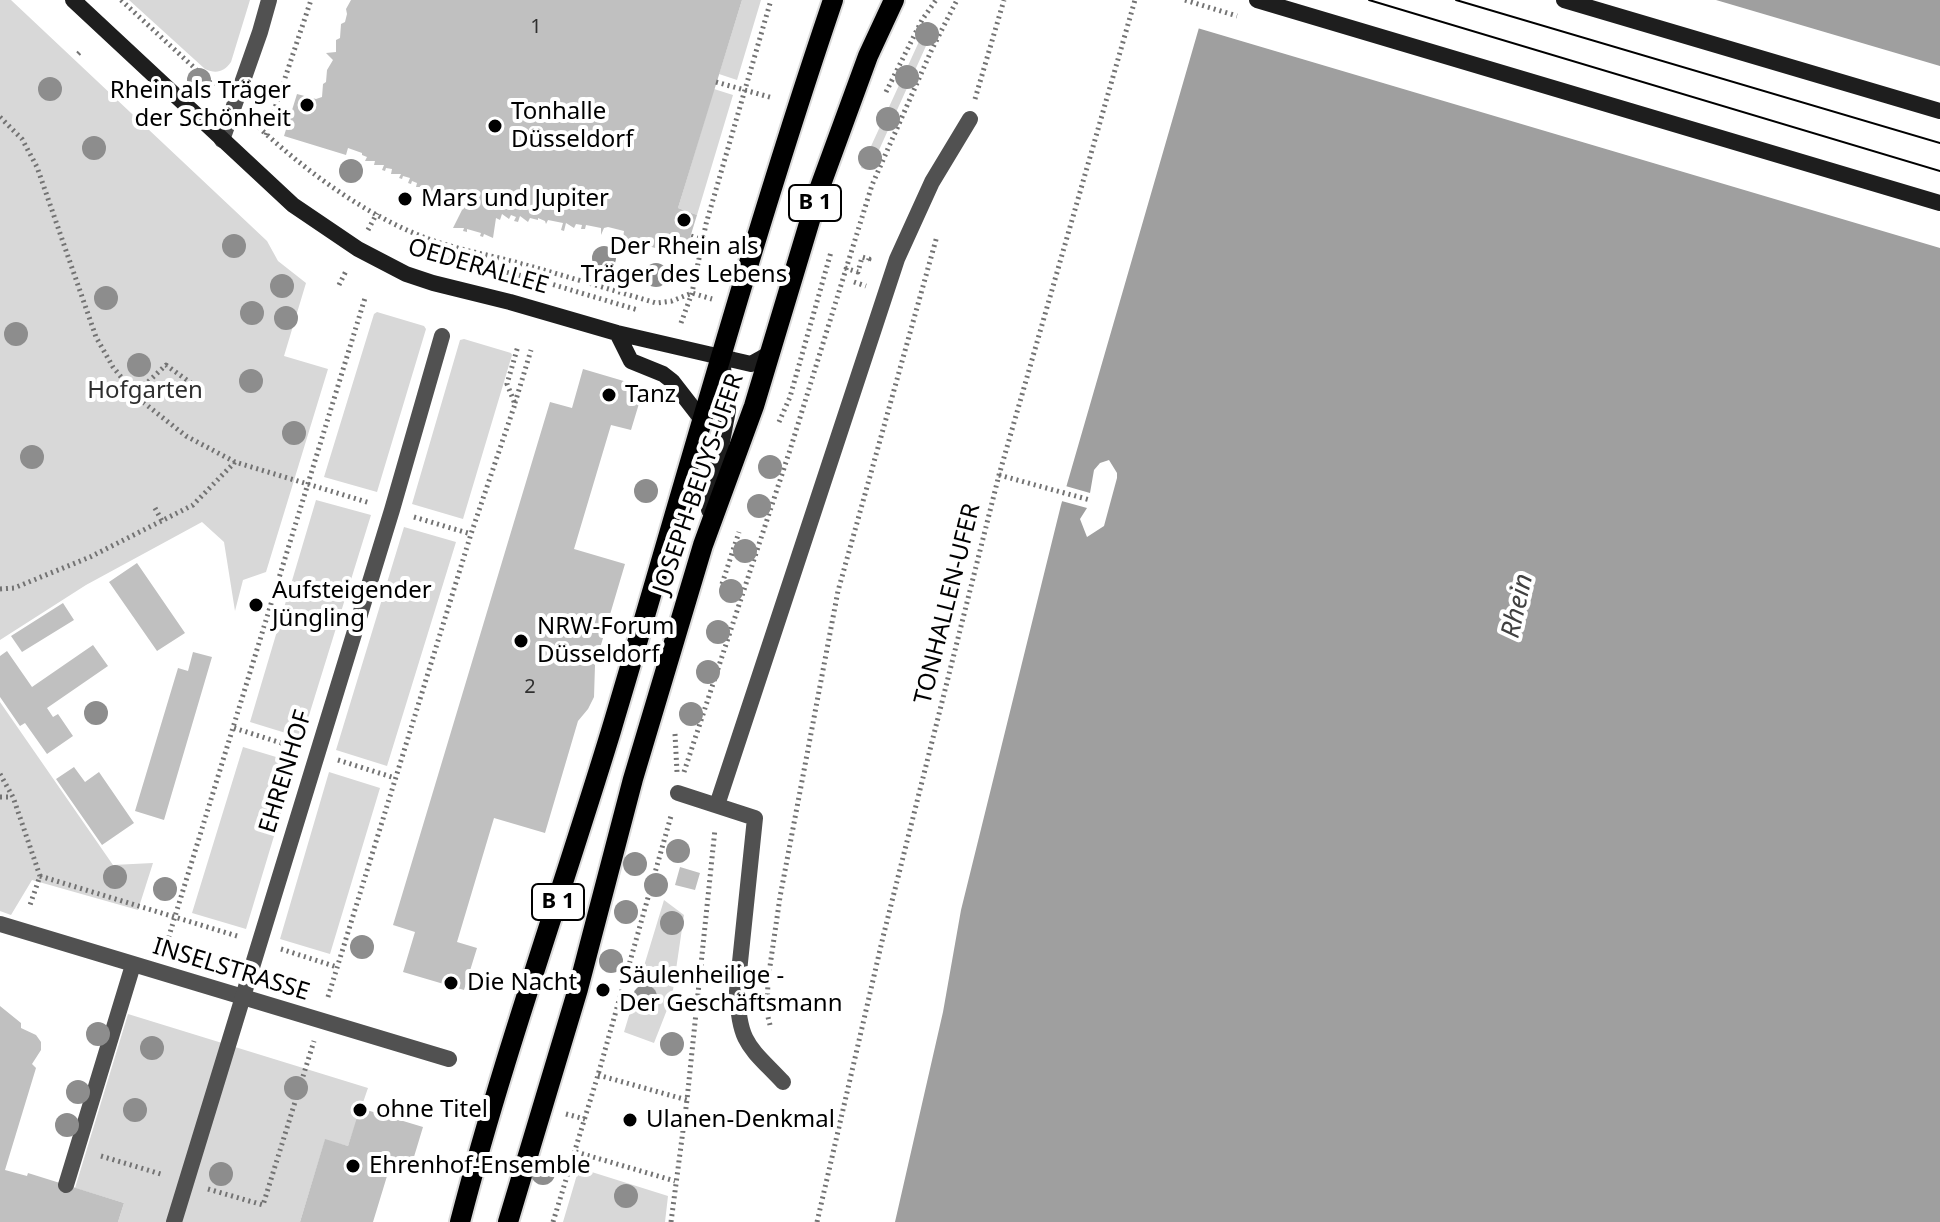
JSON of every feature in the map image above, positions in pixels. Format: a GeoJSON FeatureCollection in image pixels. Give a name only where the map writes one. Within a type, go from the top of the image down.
{"type":"FeatureCollection","features":[{"type":"Feature","properties":{"kind":"main road","name":"OEDERALLEE"},"geometry":{"type":"LineString","coordinates":[[73,0],[293,205],[358,249],[406,274],[617,333],[722,358],[751,364],[769,354]]}},
{"type":"Feature","properties":{"kind":"main road","name":"JOSEPH-BEUYS-UFER"},"geometry":{"type":"LineString","coordinates":[[460,1222],[500,1075],[563,886],[781,154],[833,0]]}},
{"type":"Feature","properties":{"kind":"main road","name":"JOSEPH-BEUYS-UFER"},"geometry":{"type":"LineString","coordinates":[[508,1222],[578,989],[637,764],[703,545],[754,406],[820,187],[868,56],[894,0]]}},
{"type":"Feature","properties":{"kind":"main road"},"geometry":{"type":"LineString","coordinates":[[1257,0],[1940,203]]}},
{"type":"Feature","properties":{"kind":"main road"},"geometry":{"type":"LineString","coordinates":[[1564,0],[1940,111]]}},
{"type":"Feature","properties":{"kind":"main road"},"geometry":{"type":"LineString","coordinates":[[617,333],[631,361],[672,381],[703,421]]}},
{"type":"Feature","properties":{"kind":"main road"},"geometry":{"type":"LineString","coordinates":[[703,545],[728,410],[722,358]]}},
{"type":"Feature","properties":{"kind":"street"},"geometry":{"type":"LineString","coordinates":[[222,140],[269,0]]}},
{"type":"Feature","properties":{"kind":"street"},"geometry":{"type":"LineString","coordinates":[[717,805],[897,259],[932,182],[970,119]]}},
{"type":"Feature","properties":{"kind":"street","name":"EHRENHOF"},"geometry":{"type":"LineString","coordinates":[[174,1222],[392,510],[442,336]]}},
{"type":"Feature","properties":{"kind":"street"},"geometry":{"type":"LineString","coordinates":[[678,793],[755,818],[737,991],[738,1020],[746,1043],[783,1082]]}},
{"type":"Feature","properties":{"kind":"street","name":"INSELSTRASSE"},"geometry":{"type":"LineString","coordinates":[[0,924],[449,1059]]}},
{"type":"Feature","properties":{"kind":"street"},"geometry":{"type":"LineString","coordinates":[[66,1185],[133,965]]}},
{"type":"Feature","properties":{"kind":"path","name":"OEDERALLEE"},"geometry":{"type":"LineString","coordinates":[[121,0],[266,135],[320,176],[408,230],[449,246],[656,303],[692,293]]}},
{"type":"Feature","properties":{"kind":"path"},"geometry":{"type":"LineString","coordinates":[[266,135],[311,0]]}},
{"type":"Feature","properties":{"kind":"path"},"geometry":{"type":"LineString","coordinates":[[683,318],[771,0]]}},
{"type":"Feature","properties":{"kind":"path"},"geometry":{"type":"LineString","coordinates":[[882,103],[922,20],[936,0]]}},
{"type":"Feature","properties":{"kind":"path"},"geometry":{"type":"LineString","coordinates":[[553,1222],[576,1152],[678,793],[790,450],[844,268],[872,185],[957,0]]}},
{"type":"Feature","properties":{"kind":"path"},"geometry":{"type":"LineString","coordinates":[[970,119],[1004,0]]}},
{"type":"Feature","properties":{"kind":"path","name":"TONHALLEN-UFER"},"geometry":{"type":"LineString","coordinates":[[817,1222],[883,937],[999,475],[1135,0]]}},
{"type":"Feature","properties":{"kind":"path"},"geometry":{"type":"LineString","coordinates":[[716,82],[770,97]]}},
{"type":"Feature","properties":{"kind":"path"},"geometry":{"type":"LineString","coordinates":[[0,117],[22,139],[37,167],[96,337],[113,367],[135,394],[186,436],[235,462],[309,484]]}},
{"type":"Feature","properties":{"kind":"path"},"geometry":{"type":"LineString","coordinates":[[373,221],[377,213]]}},
{"type":"Feature","properties":{"kind":"path"},"geometry":{"type":"LineString","coordinates":[[770,1026],[767,1013],[768,980],[778,911],[838,591],[941,223]]}},
{"type":"Feature","properties":{"kind":"path"},"geometry":{"type":"LineString","coordinates":[[691,236],[703,240]]}},
{"type":"Feature","properties":{"kind":"path"},"geometry":{"type":"LineString","coordinates":[[775,429],[790,397],[831,250]]}},
{"type":"Feature","properties":{"kind":"path","name":"OEDERALLEE"},"geometry":{"type":"LineString","coordinates":[[439,255],[644,311]]}},
{"type":"Feature","properties":{"kind":"path"},"geometry":{"type":"LineString","coordinates":[[844,268],[858,272],[862,257],[869,259],[868,262]]}},
{"type":"Feature","properties":{"kind":"path"},"geometry":{"type":"LineString","coordinates":[[339,285],[344,275]]}},
{"type":"Feature","properties":{"kind":"path"},"geometry":{"type":"LineString","coordinates":[[692,293],[709,298]]}},
{"type":"Feature","properties":{"kind":"path"},"geometry":{"type":"LineString","coordinates":[[158,973],[365,298]]}},
{"type":"Feature","properties":{"kind":"path"},"geometry":{"type":"LineString","coordinates":[[668,319],[681,323],[732,325]]}},
{"type":"Feature","properties":{"kind":"path"},"geometry":{"type":"LineString","coordinates":[[802,324],[811,327]]}},
{"type":"Feature","properties":{"kind":"path"},"geometry":{"type":"LineString","coordinates":[[515,404],[507,384],[518,346]]}},
{"type":"Feature","properties":{"kind":"path"},"geometry":{"type":"LineString","coordinates":[[263,1205],[531,350]]}},
{"type":"Feature","properties":{"kind":"path"},"geometry":{"type":"LineString","coordinates":[[135,394],[166,365],[191,383],[206,389]]}},
{"type":"Feature","properties":{"kind":"path"},"geometry":{"type":"LineString","coordinates":[[0,589],[14,588],[90,557],[193,505],[235,462]]}},
{"type":"Feature","properties":{"kind":"path"},"geometry":{"type":"LineString","coordinates":[[999,475],[1090,500]]}},
{"type":"Feature","properties":{"kind":"path"},"geometry":{"type":"LineString","coordinates":[[155,508],[162,521]]}},
{"type":"Feature","properties":{"kind":"path"},"geometry":{"type":"LineString","coordinates":[[721,588],[740,529]]}},
{"type":"Feature","properties":{"kind":"path"},"geometry":{"type":"LineString","coordinates":[[675,722],[678,793]]}},
{"type":"Feature","properties":{"kind":"path"},"geometry":{"type":"LineString","coordinates":[[0,774],[13,797],[40,876],[22,931]]}},
{"type":"Feature","properties":{"kind":"path"},"geometry":{"type":"LineString","coordinates":[[0,797],[13,797]]}},
{"type":"Feature","properties":{"kind":"path"},"geometry":{"type":"LineString","coordinates":[[671,1222],[687,1100],[717,805]]}},
{"type":"Feature","properties":{"kind":"path"},"geometry":{"type":"LineString","coordinates":[[40,876],[337,967]]}},
{"type":"Feature","properties":{"kind":"path"},"geometry":{"type":"LineString","coordinates":[[598,1075],[687,1100]]}},
{"type":"Feature","properties":{"kind":"path"},"geometry":{"type":"LineString","coordinates":[[576,1152],[675,1181]]}},
{"type":"Feature","properties":{"kind":"green space","name":"Hofgarten"},"geometry":{"type":"Polygon","coordinates":[[[0,0],[11,0],[267,241],[278,261],[306,283],[284,356],[328,369],[266,572],[243,580],[235,611],[224,542],[202,522],[86,585],[0,640],[0,0]]]}},
{"type":"Feature","properties":{"kind":"green space"},"geometry":{"type":"Polygon","coordinates":[[[129,0],[250,0],[231,62],[216,72],[205,69],[129,0]]]}},
{"type":"Feature","properties":{"kind":"green space"},"geometry":{"type":"Polygon","coordinates":[[[742,0],[761,0],[737,80],[719,74],[742,0]]]}},
{"type":"Feature","properties":{"kind":"green space"},"geometry":{"type":"Polygon","coordinates":[[[928,22],[935,26],[870,170],[861,168],[928,22]]]}},
{"type":"Feature","properties":{"kind":"green space"},"geometry":{"type":"Polygon","coordinates":[[[714,89],[733,95],[697,215],[678,208],[714,89]]]}},
{"type":"Feature","properties":{"kind":"green space"},"geometry":{"type":"Polygon","coordinates":[[[377,312],[426,329],[377,492],[324,477],[377,312]]]}},
{"type":"Feature","properties":{"kind":"green space"},"geometry":{"type":"Polygon","coordinates":[[[460,340],[512,355],[463,519],[412,504],[460,340]]]}},
{"type":"Feature","properties":{"kind":"green space"},"geometry":{"type":"Polygon","coordinates":[[[316,500],[371,515],[302,738],[250,722],[316,500]]]}},
{"type":"Feature","properties":{"kind":"green space"},"geometry":{"type":"Polygon","coordinates":[[[404,527],[456,542],[387,766],[336,750],[404,527]]]}},
{"type":"Feature","properties":{"kind":"green space"},"geometry":{"type":"Polygon","coordinates":[[[0,702],[113,865],[153,863],[138,910],[32,880],[11,915],[0,911],[0,702]]]}},
{"type":"Feature","properties":{"kind":"green space"},"geometry":{"type":"Polygon","coordinates":[[[243,747],[296,763],[246,929],[192,913],[243,747]]]}},
{"type":"Feature","properties":{"kind":"green space"},"geometry":{"type":"Polygon","coordinates":[[[329,772],[380,788],[330,954],[280,939],[329,772]]]}},
{"type":"Feature","properties":{"kind":"green space"},"geometry":{"type":"Polygon","coordinates":[[[664,900],[684,915],[672,997],[654,1043],[624,1032],[664,900]]]}},
{"type":"Feature","properties":{"kind":"green space"},"geometry":{"type":"Polygon","coordinates":[[[128,1014],[368,1088],[348,1146],[325,1140],[300,1222],[118,1222],[124,1203],[75,1188],[128,1014]]]}},
{"type":"Feature","properties":{"kind":"green space"},"geometry":{"type":"Polygon","coordinates":[[[579,1168],[668,1196],[665,1222],[563,1222],[579,1168]]]}},
{"type":"Feature","properties":{"kind":"water","name":"Rhein"},"geometry":{"type":"Polygon","coordinates":[[[1207,0],[1940,0],[1940,1222],[895,1222],[943,1012],[961,910],[1061,505],[1207,0]]]}},
{"type":"Feature","properties":{"kind":"pier"},"geometry":{"type":"Polygon","coordinates":[[[1203,0],[1716,0],[1940,66],[1940,248],[1194,27],[1203,0]]]}},
{"type":"Feature","properties":{"kind":"pier"},"geometry":{"type":"Polygon","coordinates":[[[1109,460],[1117,478],[1104,526],[1087,537],[1080,519],[1087,508],[1058,500],[1062,485],[1090,493],[1094,470],[1100,463],[1109,460]]]}},
{"type":"Feature","properties":{"kind":"building","name":"Tonhalle Düsseldorf"},"geometry":{"type":"Polygon","coordinates":[[[351,0],[742,0],[678,208],[697,215],[684,257],[623,238],[624,231],[608,227],[601,235],[601,228],[586,225],[585,229],[581,229],[582,225],[576,224],[574,228],[566,223],[564,231],[561,230],[563,223],[548,220],[546,224],[538,218],[530,218],[528,222],[520,216],[518,222],[514,221],[516,217],[511,215],[509,219],[502,214],[500,220],[496,218],[493,238],[467,229],[467,232],[463,231],[464,228],[453,228],[462,210],[424,191],[426,187],[416,187],[417,183],[412,181],[408,183],[410,178],[403,176],[402,179],[399,178],[401,174],[391,174],[392,169],[382,170],[384,165],[365,161],[367,157],[362,153],[348,148],[346,155],[284,136],[297,94],[316,99],[322,97],[327,70],[333,60],[326,53],[336,52],[336,40],[340,38],[341,24],[345,22],[346,9],[351,0]]]}},
{"type":"Feature","properties":{"kind":"building"},"geometry":{"type":"Polygon","coordinates":[[[583,369],[644,387],[631,430],[611,425],[574,549],[625,564],[595,665],[594,697],[578,721],[545,833],[494,818],[457,942],[477,948],[464,990],[403,972],[415,932],[393,925],[550,402],[572,408],[583,369]]]}},
{"type":"Feature","properties":{"kind":"building"},"geometry":{"type":"Polygon","coordinates":[[[137,563],[185,633],[157,651],[109,582],[137,563]]]}},
{"type":"Feature","properties":{"kind":"building"},"geometry":{"type":"Polygon","coordinates":[[[63,603],[74,620],[22,652],[11,636],[63,603]]]}},
{"type":"Feature","properties":{"kind":"building"},"geometry":{"type":"Polygon","coordinates":[[[93,645],[108,666],[47,708],[53,717],[58,714],[73,736],[47,754],[25,723],[20,726],[0,697],[0,656],[7,651],[32,687],[93,645]]]}},
{"type":"Feature","properties":{"kind":"building"},"geometry":{"type":"Polygon","coordinates":[[[193,652],[212,657],[164,820],[135,811],[178,668],[188,671],[193,652]]]}},
{"type":"Feature","properties":{"kind":"building"},"geometry":{"type":"Polygon","coordinates":[[[74,767],[85,782],[99,772],[134,823],[102,845],[56,779],[74,767]]]}},
{"type":"Feature","properties":{"kind":"building"},"geometry":{"type":"Polygon","coordinates":[[[680,867],[700,873],[695,890],[675,885],[680,867]]]}},
{"type":"Feature","properties":{"kind":"building"},"geometry":{"type":"Polygon","coordinates":[[[0,1006],[21,1023],[21,1028],[36,1035],[41,1042],[41,1050],[32,1064],[36,1068],[5,1170],[27,1176],[28,1173],[124,1203],[118,1222],[0,1222],[0,1006]]]}},
{"type":"Feature","properties":{"kind":"building","name":"Ehrenhof-Ensemble"},"geometry":{"type":"Polygon","coordinates":[[[360,1108],[423,1127],[410,1170],[391,1163],[373,1222],[300,1222],[325,1139],[348,1146],[360,1108]]]}},
{"type":"Feature","properties":{"kind":"tram line"},"geometry":{"type":"LineString","coordinates":[[1369,0],[1940,171]]}},
{"type":"Feature","properties":{"kind":"tram line"},"geometry":{"type":"LineString","coordinates":[[1456,0],[1940,143]]}},
{"type":"Feature","properties":{"kind":"place","name":"Rhein als Träger der Schönheit"},"geometry":{"type":"Point","coordinates":[307,105]}},
{"type":"Feature","properties":{"kind":"place","name":"Tonhalle Düsseldorf"},"geometry":{"type":"Point","coordinates":[495,126]}},
{"type":"Feature","properties":{"kind":"place","name":"Mars und Jupiter"},"geometry":{"type":"Point","coordinates":[405,199]}},
{"type":"Feature","properties":{"kind":"place","name":"Der Rhein als Träger des Lebens"},"geometry":{"type":"Point","coordinates":[684,220]}},
{"type":"Feature","properties":{"kind":"place","name":"Tanz"},"geometry":{"type":"Point","coordinates":[609,395]}},
{"type":"Feature","properties":{"kind":"place","name":"Aufsteigender Jüngling"},"geometry":{"type":"Point","coordinates":[256,605]}},
{"type":"Feature","properties":{"kind":"place","name":"NRW-Forum Düsseldorf"},"geometry":{"type":"Point","coordinates":[521,641]}},
{"type":"Feature","properties":{"kind":"place","name":"Die Nacht"},"geometry":{"type":"Point","coordinates":[451,983]}},
{"type":"Feature","properties":{"kind":"place","name":"Säulenheilige - Der Geschäftsmann"},"geometry":{"type":"Point","coordinates":[603,990]}},
{"type":"Feature","properties":{"kind":"place","name":"ohne Titel"},"geometry":{"type":"Point","coordinates":[360,1110]}},
{"type":"Feature","properties":{"kind":"place","name":"Ulanen-Denkmal"},"geometry":{"type":"Point","coordinates":[630,1120]}},
{"type":"Feature","properties":{"kind":"place","name":"Ehrenhof-Ensemble"},"geometry":{"type":"Point","coordinates":[353,1166]}}]}
